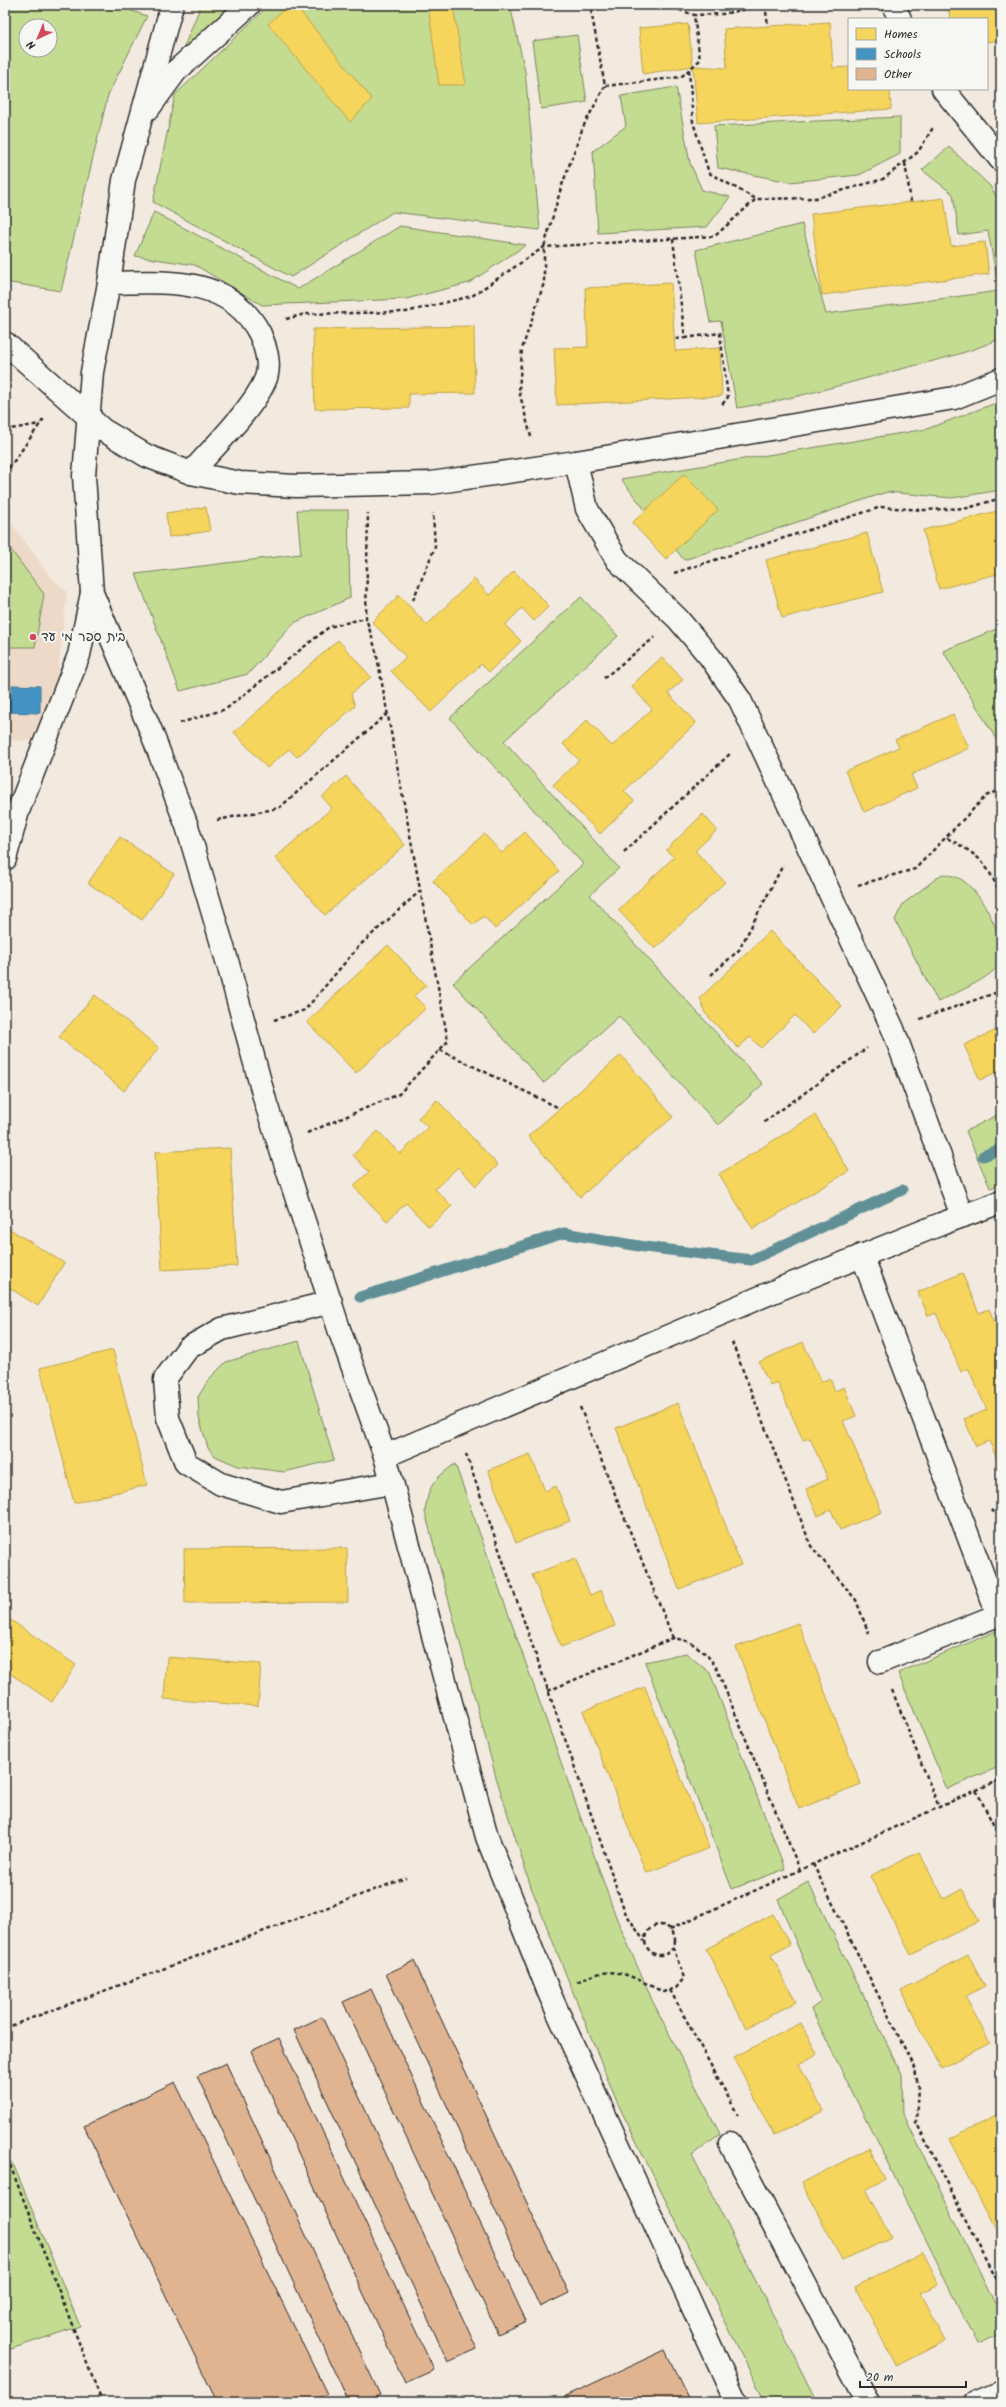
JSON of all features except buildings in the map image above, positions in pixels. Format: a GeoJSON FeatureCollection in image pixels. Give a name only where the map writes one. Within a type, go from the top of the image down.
{"type":"FeatureCollection","features":[{"type":"Feature","properties":{"kind":"street"},"geometry":{"type":"LineString","coordinates":[[5,859],[18,811],[78,655],[92,593],[85,516],[84,476],[87,416],[92,372],[124,180],[172,5]]}},
{"type":"Feature","properties":{"kind":"street"},"geometry":{"type":"LineString","coordinates":[[140,120],[176,72],[248,5]]}},
{"type":"Feature","properties":{"kind":"street"},"geometry":{"type":"LineString","coordinates":[[893,5],[900,18]]}},
{"type":"Feature","properties":{"kind":"street"},"geometry":{"type":"LineString","coordinates":[[947,94],[1001,160]]}},
{"type":"Feature","properties":{"kind":"street"},"geometry":{"type":"LineString","coordinates":[[108,282],[178,282],[205,288],[236,303],[257,328],[266,347],[266,377],[247,409],[191,473]]}},
{"type":"Feature","properties":{"kind":"street"},"geometry":{"type":"LineString","coordinates":[[5,343],[103,430],[147,456],[191,473],[240,483],[296,486],[431,483],[576,462],[954,398],[1001,379]]}},
{"type":"Feature","properties":{"kind":"street"},"geometry":{"type":"LineString","coordinates":[[576,462],[587,509],[617,560],[678,619],[710,657],[732,688],[831,893],[893,1029],[962,1216]]}},
{"type":"Feature","properties":{"kind":"street"},"geometry":{"type":"LineString","coordinates":[[92,593],[152,731],[187,826],[246,1028],[266,1104],[331,1302],[385,1456],[487,1837],[550,1995],[736,2402]]}},
{"type":"Feature","properties":{"kind":"street"},"geometry":{"type":"LineString","coordinates":[[385,1456],[862,1255],[1001,1202]]}},
{"type":"Feature","properties":{"kind":"street"},"geometry":{"type":"LineString","coordinates":[[862,1255],[998,1615],[880,1662]]}},
{"type":"Feature","properties":{"kind":"street"},"geometry":{"type":"LineString","coordinates":[[331,1302],[222,1329],[188,1348],[165,1379],[168,1418],[186,1463],[222,1484],[282,1502],[392,1483]]}},
{"type":"Feature","properties":{"kind":"street"},"geometry":{"type":"LineString","coordinates":[[730,2143],[868,2402]]}},
{"type":"Feature","properties":{"kind":"street"},"geometry":{"type":"LineString","coordinates":[[974,2402],[1001,2391]]}},
{"type":"Feature","properties":{"kind":"path"},"geometry":{"type":"LineString","coordinates":[[539,467],[519,391],[522,349],[544,283],[544,247],[561,188],[583,127],[605,86],[590,5]]}},
{"type":"Feature","properties":{"kind":"path"},"geometry":{"type":"LineString","coordinates":[[591,11],[609,5]]}},
{"type":"Feature","properties":{"kind":"path"},"geometry":{"type":"LineString","coordinates":[[666,5],[694,15],[724,14],[765,5],[768,26]]}},
{"type":"Feature","properties":{"kind":"path"},"geometry":{"type":"LineString","coordinates":[[605,86],[681,77],[700,60],[694,15]]}},
{"type":"Feature","properties":{"kind":"path"},"geometry":{"type":"LineString","coordinates":[[689,70],[693,122],[709,173],[756,199],[816,198],[883,179],[918,152],[947,94]]}},
{"type":"Feature","properties":{"kind":"path"},"geometry":{"type":"LineString","coordinates":[[905,162],[911,202]]}},
{"type":"Feature","properties":{"kind":"path"},"geometry":{"type":"LineString","coordinates":[[257,328],[305,314],[406,312],[472,296],[544,247],[715,236],[756,199]]}},
{"type":"Feature","properties":{"kind":"path"},"geometry":{"type":"LineString","coordinates":[[673,239],[685,338]]}},
{"type":"Feature","properties":{"kind":"path"},"geometry":{"type":"LineString","coordinates":[[675,339],[720,334],[728,397],[715,412],[721,437]]}},
{"type":"Feature","properties":{"kind":"path"},"geometry":{"type":"LineString","coordinates":[[5,474],[61,394]]}},
{"type":"Feature","properties":{"kind":"path"},"geometry":{"type":"LineString","coordinates":[[5,430],[40,424]]}},
{"type":"Feature","properties":{"kind":"path"},"geometry":{"type":"LineString","coordinates":[[413,600],[435,547],[431,483]]}},
{"type":"Feature","properties":{"kind":"path"},"geometry":{"type":"LineString","coordinates":[[279,1145],[399,1094],[448,1041],[376,651],[366,618],[369,484]]}},
{"type":"Feature","properties":{"kind":"path"},"geometry":{"type":"LineString","coordinates":[[641,583],[881,507],[924,510],[968,508],[1001,498]]}},
{"type":"Feature","properties":{"kind":"path"},"geometry":{"type":"LineString","coordinates":[[152,731],[226,709],[329,627],[366,618]]}},
{"type":"Feature","properties":{"kind":"path"},"geometry":{"type":"LineString","coordinates":[[604,678],[678,619]]}},
{"type":"Feature","properties":{"kind":"path"},"geometry":{"type":"LineString","coordinates":[[187,826],[279,808],[387,713]]}},
{"type":"Feature","properties":{"kind":"path"},"geometry":{"type":"LineString","coordinates":[[624,852],[754,732]]}},
{"type":"Feature","properties":{"kind":"path"},"geometry":{"type":"LineString","coordinates":[[831,893],[915,869],[947,838],[986,796],[1001,789]]}},
{"type":"Feature","properties":{"kind":"path"},"geometry":{"type":"LineString","coordinates":[[947,838],[974,853],[990,872],[1001,896]]}},
{"type":"Feature","properties":{"kind":"path"},"geometry":{"type":"LineString","coordinates":[[711,975],[739,950],[782,865],[811,851]]}},
{"type":"Feature","properties":{"kind":"path"},"geometry":{"type":"LineString","coordinates":[[246,1028],[305,1010],[359,946],[420,891]]}},
{"type":"Feature","properties":{"kind":"path"},"geometry":{"type":"LineString","coordinates":[[764,1122],[893,1029],[1001,990]]}},
{"type":"Feature","properties":{"kind":"path"},"geometry":{"type":"LineString","coordinates":[[440,1050],[559,1108]]}},
{"type":"Feature","properties":{"kind":"path"},"geometry":{"type":"LineString","coordinates":[[721,1314],[811,1546],[856,1600],[939,1807]]}},
{"type":"Feature","properties":{"kind":"path"},"geometry":{"type":"LineString","coordinates":[[569,1378],[673,1638]]}},
{"type":"Feature","properties":{"kind":"path"},"geometry":{"type":"LineString","coordinates":[[456,1426],[625,1912],[644,1941],[648,1951],[656,1956],[666,1954],[673,1947]]}},
{"type":"Feature","properties":{"kind":"path"},"geometry":{"type":"LineString","coordinates":[[548,1691],[673,1638],[688,1640],[704,1650],[716,1667],[800,1870]]}},
{"type":"Feature","properties":{"kind":"path"},"geometry":{"type":"LineString","coordinates":[[670,1929],[1001,1779]]}},
{"type":"Feature","properties":{"kind":"path"},"geometry":{"type":"LineString","coordinates":[[976,1790],[1001,1840]]}},
{"type":"Feature","properties":{"kind":"path"},"geometry":{"type":"LineString","coordinates":[[812,1864],[915,2069],[918,2086],[916,2122],[1001,2288]]}},
{"type":"Feature","properties":{"kind":"path"},"geometry":{"type":"LineString","coordinates":[[5,2028],[406,1878]]}},
{"type":"Feature","properties":{"kind":"path"},"geometry":{"type":"LineString","coordinates":[[550,1995],[594,1973],[610,1971],[634,1977],[663,1992],[676,1988],[684,1978],[673,1947],[675,1938],[670,1929],[661,1925],[651,1927],[644,1941]]}},
{"type":"Feature","properties":{"kind":"path"},"geometry":{"type":"LineString","coordinates":[[5,2152],[102,2402]]}},
{"type":"Feature","properties":{"kind":"shaded area","name":"בית ספר מי עד"},"geometry":{"type":"Polygon","coordinates":[[[5,514],[49,575],[67,592],[57,682],[36,741],[5,740],[5,514]]]}},
{"type":"Feature","properties":{"kind":"green space"},"geometry":{"type":"Polygon","coordinates":[[[5,5],[114,5],[147,16],[108,95],[61,291],[11,283],[5,279],[5,5]]]}},
{"type":"Feature","properties":{"kind":"green space"},"geometry":{"type":"Polygon","coordinates":[[[201,5],[232,5],[181,54],[201,5]]]}},
{"type":"Feature","properties":{"kind":"green space"},"geometry":{"type":"Polygon","coordinates":[[[269,5],[510,5],[525,71],[540,230],[393,212],[291,277],[153,202],[175,95],[269,5]]]}},
{"type":"Feature","properties":{"kind":"green space"},"geometry":{"type":"Polygon","coordinates":[[[577,35],[587,102],[541,109],[532,41],[577,35]]]}},
{"type":"Feature","properties":{"kind":"green space"},"geometry":{"type":"Polygon","coordinates":[[[676,87],[690,163],[702,190],[730,197],[707,227],[598,233],[593,151],[626,126],[621,96],[676,87]]]}},
{"type":"Feature","properties":{"kind":"green space"},"geometry":{"type":"Polygon","coordinates":[[[900,117],[900,154],[859,175],[790,182],[718,168],[714,126],[900,117]]]}},
{"type":"Feature","properties":{"kind":"green space"},"geometry":{"type":"Polygon","coordinates":[[[949,147],[990,186],[1001,205],[1001,338],[963,353],[937,360],[797,396],[737,408],[721,321],[710,322],[696,250],[802,224],[826,314],[999,291],[988,231],[959,235],[953,194],[922,170],[949,147]]]}},
{"type":"Feature","properties":{"kind":"green space"},"geometry":{"type":"Polygon","coordinates":[[[154,212],[298,289],[400,226],[526,245],[469,283],[406,299],[262,305],[195,265],[135,256],[154,212]]]}},
{"type":"Feature","properties":{"kind":"green space"},"geometry":{"type":"Polygon","coordinates":[[[1001,401],[1001,490],[952,498],[887,492],[684,560],[621,479],[927,429],[1001,401]]]}},
{"type":"Feature","properties":{"kind":"green space"},"geometry":{"type":"Polygon","coordinates":[[[297,510],[348,510],[350,598],[294,623],[248,674],[180,691],[136,574],[301,554],[297,510]]]}},
{"type":"Feature","properties":{"kind":"green space"},"geometry":{"type":"Polygon","coordinates":[[[5,542],[44,594],[35,647],[5,647],[5,542]]]}},
{"type":"Feature","properties":{"kind":"green space"},"geometry":{"type":"Polygon","coordinates":[[[581,597],[618,636],[504,741],[619,868],[590,895],[763,1084],[718,1125],[619,1016],[544,1083],[453,983],[583,864],[450,718],[581,597]]]}},
{"type":"Feature","properties":{"kind":"green space"},"geometry":{"type":"Polygon","coordinates":[[[1001,627],[1001,747],[943,651],[1001,627]]]}},
{"type":"Feature","properties":{"kind":"green space"},"geometry":{"type":"Polygon","coordinates":[[[942,874],[962,880],[977,894],[996,928],[1002,951],[1001,961],[990,973],[982,979],[938,1002],[895,920],[903,904],[942,874]]]}},
{"type":"Feature","properties":{"kind":"green space"},"geometry":{"type":"Polygon","coordinates":[[[1001,1113],[1001,1184],[990,1188],[966,1131],[1001,1113]]]}},
{"type":"Feature","properties":{"kind":"green space"},"geometry":{"type":"Polygon","coordinates":[[[299,1341],[334,1460],[284,1472],[238,1466],[215,1456],[208,1448],[199,1418],[198,1397],[209,1379],[226,1362],[299,1341]]]}},
{"type":"Feature","properties":{"kind":"green space"},"geometry":{"type":"Polygon","coordinates":[[[455,1464],[616,1917],[652,2000],[720,2134],[692,2155],[817,2402],[765,2402],[617,2102],[531,1887],[496,1777],[425,1512],[430,1489],[433,1484],[442,1474],[455,1464]]]}},
{"type":"Feature","properties":{"kind":"green space"},"geometry":{"type":"Polygon","coordinates":[[[1001,1629],[1001,1766],[947,1789],[898,1673],[1001,1629]]]}},
{"type":"Feature","properties":{"kind":"green space"},"geometry":{"type":"Polygon","coordinates":[[[686,1653],[710,1673],[785,1869],[732,1889],[645,1662],[686,1653]]]}},
{"type":"Feature","properties":{"kind":"green space"},"geometry":{"type":"Polygon","coordinates":[[[808,1882],[902,2074],[903,2113],[1001,2317],[1001,2334],[978,2344],[811,2009],[821,2002],[778,1899],[808,1882]]]}},
{"type":"Feature","properties":{"kind":"green space"},"geometry":{"type":"Polygon","coordinates":[[[5,2155],[14,2166],[80,2326],[5,2351],[5,2155]]]}},
{"type":"Feature","properties":{"kind":"waterway"},"geometry":{"type":"LineString","coordinates":[[983,1156],[1001,1149]]}},
{"type":"Feature","properties":{"kind":"waterway"},"geometry":{"type":"LineString","coordinates":[[360,1297],[564,1233],[645,1247],[751,1260],[902,1190]]}},
{"type":"Feature","properties":{"kind":"place","name":"בית ספר מי עד"},"geometry":{"type":"Point","coordinates":[33,637]}}]}
